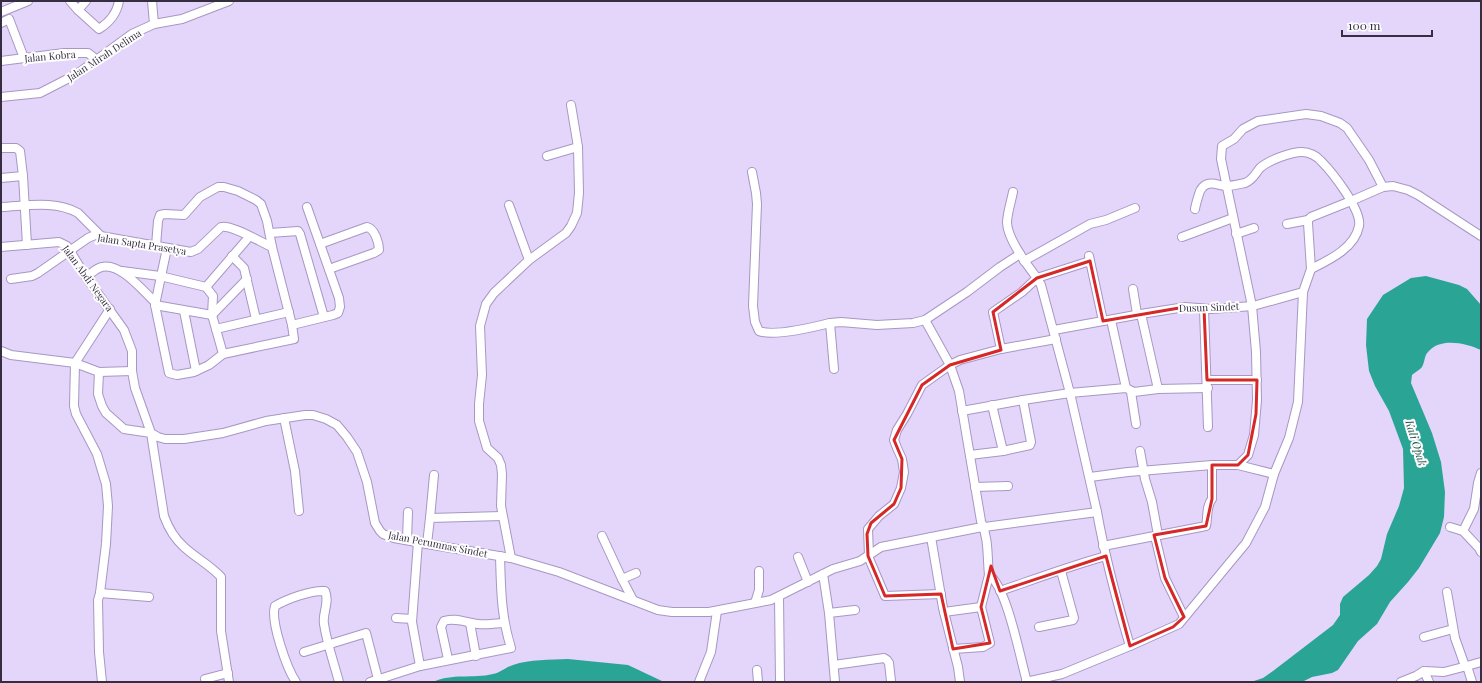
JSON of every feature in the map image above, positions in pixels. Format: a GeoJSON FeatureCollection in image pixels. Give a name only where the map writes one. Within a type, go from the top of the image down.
{"type":"FeatureCollection","features":[{"type":"Feature","properties":{"kind":"street"},"geometry":{"type":"LineString","coordinates":[[1,12],[28,1]]}},
{"type":"Feature","properties":{"kind":"street"},"geometry":{"type":"LineString","coordinates":[[70,1],[99,29],[111,19],[117,11],[119,1]]}},
{"type":"Feature","properties":{"kind":"street"},"geometry":{"type":"LineString","coordinates":[[78,10],[86,1]]}},
{"type":"Feature","properties":{"kind":"street"},"geometry":{"type":"LineString","coordinates":[[152,1],[154,24]]}},
{"type":"Feature","properties":{"kind":"street","name":"Jalan Mirah Delima"},"geometry":{"type":"LineString","coordinates":[[1,97],[40,93],[72,77],[132,34],[154,24],[182,19],[229,1]]}},
{"type":"Feature","properties":{"kind":"street"},"geometry":{"type":"LineString","coordinates":[[5,21],[24,58]]}},
{"type":"Feature","properties":{"kind":"street","name":"Jalan Kobra"},"geometry":{"type":"LineString","coordinates":[[2,59],[64,53],[88,53],[97,60]]}},
{"type":"Feature","properties":{"kind":"street"},"geometry":{"type":"LineString","coordinates":[[511,558],[500,502],[502,474],[501,465],[498,458],[488,448],[482,434],[479,421],[482,375],[480,326],[486,304],[490,298],[529,260],[560,239],[572,226],[579,204],[578,147],[571,105]]}},
{"type":"Feature","properties":{"kind":"street"},"geometry":{"type":"LineString","coordinates":[[1238,465],[1248,455],[1254,435],[1257,380],[1256,352],[1252,306],[1221,159],[1222,146],[1234,138],[1243,129],[1258,121],[1314,114],[1332,119],[1347,128],[1369,160],[1383,187]]}},
{"type":"Feature","properties":{"kind":"street"},"geometry":{"type":"LineString","coordinates":[[548,156],[578,147]]}},
{"type":"Feature","properties":{"kind":"street"},"geometry":{"type":"LineString","coordinates":[[1,148],[19,149],[20,151],[24,176],[24,206],[27,245]]}},
{"type":"Feature","properties":{"kind":"street"},"geometry":{"type":"LineString","coordinates":[[1195,209],[1200,191],[1207,185],[1212,183],[1227,186],[1245,183],[1251,180],[1260,168],[1266,164],[1287,155],[1307,153],[1320,160],[1337,179],[1351,201],[1359,220],[1357,232],[1351,242],[1341,252],[1328,261],[1311,269]]}},
{"type":"Feature","properties":{"kind":"street"},"geometry":{"type":"LineString","coordinates":[[752,172],[757,204],[753,306],[755,322],[759,331],[764,333],[790,331],[842,322],[877,325],[913,323],[925,320],[968,292],[1000,267],[1022,258],[1090,224],[1106,220],[1135,208]]}},
{"type":"Feature","properties":{"kind":"street"},"geometry":{"type":"LineString","coordinates":[[1,178],[24,176]]}},
{"type":"Feature","properties":{"kind":"street"},"geometry":{"type":"LineString","coordinates":[[1287,224],[1308,220],[1311,217],[1383,187],[1393,186],[1408,190],[1465,224],[1481,236]]}},
{"type":"Feature","properties":{"kind":"street"},"geometry":{"type":"LineString","coordinates":[[156,246],[158,221],[160,215],[184,215],[200,197],[218,187],[238,191],[256,200],[261,204],[264,210],[289,312],[294,339],[223,354],[208,365],[196,371],[177,375],[170,373],[155,304],[167,248]]}},
{"type":"Feature","properties":{"kind":"street"},"geometry":{"type":"LineString","coordinates":[[1013,192],[1007,222],[1008,228],[1022,258],[1041,285],[1070,393],[1090,477],[1118,608],[1130,646]]}},
{"type":"Feature","properties":{"kind":"street"},"geometry":{"type":"LineString","coordinates":[[509,204],[529,260]]}},
{"type":"Feature","properties":{"kind":"street"},"geometry":{"type":"LineString","coordinates":[[1,207],[56,206],[74,210],[100,235]]}},
{"type":"Feature","properties":{"kind":"street"},"geometry":{"type":"LineString","coordinates":[[292,325],[336,314],[340,307],[329,269],[307,208]]}},
{"type":"Feature","properties":{"kind":"street"},"geometry":{"type":"LineString","coordinates":[[1182,237],[1233,218]]}},
{"type":"Feature","properties":{"kind":"street"},"geometry":{"type":"LineString","coordinates":[[989,575],[993,578],[1000,590],[1007,609],[1026,682],[1062,674],[1179,624],[1246,543],[1265,507],[1274,474],[1289,438],[1298,402],[1303,292],[1311,269],[1308,220]]}},
{"type":"Feature","properties":{"kind":"street","name":"Jalan Sapta Prasetya"},"geometry":{"type":"LineString","coordinates":[[11,279],[38,274],[90,237],[100,235],[188,252],[198,249],[221,227],[224,226],[234,228],[249,237],[272,247]]}},
{"type":"Feature","properties":{"kind":"street"},"geometry":{"type":"LineString","coordinates":[[320,244],[367,227],[373,230],[379,246],[379,250],[374,253],[329,269]]}},
{"type":"Feature","properties":{"kind":"street"},"geometry":{"type":"LineString","coordinates":[[1236,234],[1254,228]]}},
{"type":"Feature","properties":{"kind":"street"},"geometry":{"type":"LineString","coordinates":[[270,234],[292,231],[298,231],[300,234],[324,318]]}},
{"type":"Feature","properties":{"kind":"street"},"geometry":{"type":"LineString","coordinates":[[206,287],[249,237]]}},
{"type":"Feature","properties":{"kind":"street","name":"Jalan Abdi Negara"},"geometry":{"type":"LineString","coordinates":[[1,247],[59,242],[65,244],[86,277],[118,321],[132,351],[132,371]]}},
{"type":"Feature","properties":{"kind":"street"},"geometry":{"type":"LineString","coordinates":[[232,256],[244,268],[256,320]]}},
{"type":"Feature","properties":{"kind":"street"},"geometry":{"type":"LineString","coordinates":[[1001,349],[993,312],[1022,292],[1037,278],[1089,258],[1128,390],[1136,424]]}},
{"type":"Feature","properties":{"kind":"street"},"geometry":{"type":"LineString","coordinates":[[86,277],[104,267],[160,276],[206,287],[213,296],[212,315],[223,354]]}},
{"type":"Feature","properties":{"kind":"street"},"geometry":{"type":"LineString","coordinates":[[122,271],[155,304],[184,311],[212,315]]}},
{"type":"Feature","properties":{"kind":"street"},"geometry":{"type":"LineString","coordinates":[[212,315],[247,279]]}},
{"type":"Feature","properties":{"kind":"street"},"geometry":{"type":"LineString","coordinates":[[1133,289],[1158,389]]}},
{"type":"Feature","properties":{"kind":"street","name":"Dusun Sindet"},"geometry":{"type":"LineString","coordinates":[[941,594],[885,596],[868,556],[868,529],[879,516],[894,504],[901,488],[904,472],[902,459],[894,440],[896,430],[907,414],[922,385],[950,365],[960,360],[1107,320],[1185,307],[1204,309],[1252,306],[1303,292]]}},
{"type":"Feature","properties":{"kind":"street"},"geometry":{"type":"LineString","coordinates":[[1204,309],[1208,427]]}},
{"type":"Feature","properties":{"kind":"street"},"geometry":{"type":"LineString","coordinates":[[102,682],[99,652],[98,600],[106,544],[108,506],[106,484],[100,460],[76,414],[74,406],[75,363],[110,310]]}},
{"type":"Feature","properties":{"kind":"street"},"geometry":{"type":"LineString","coordinates":[[184,311],[196,371]]}},
{"type":"Feature","properties":{"kind":"street"},"geometry":{"type":"LineString","coordinates":[[216,329],[289,312]]}},
{"type":"Feature","properties":{"kind":"street"},"geometry":{"type":"LineString","coordinates":[[925,320],[950,365],[959,391],[974,487],[988,545],[989,575],[982,607],[990,643],[983,647],[953,649]]}},
{"type":"Feature","properties":{"kind":"street"},"geometry":{"type":"LineString","coordinates":[[830,323],[834,369]]}},
{"type":"Feature","properties":{"kind":"street"},"geometry":{"type":"LineString","coordinates":[[1,351],[11,355],[75,363],[99,372],[132,371],[135,388],[151,433],[164,516],[168,525],[184,547],[215,570],[221,577],[221,631],[229,682]]}},
{"type":"Feature","properties":{"kind":"street","name":"Jalan Perumnas Sindet"},"geometry":{"type":"LineString","coordinates":[[99,372],[98,394],[102,406],[106,412],[124,429],[151,433],[165,439],[184,439],[223,434],[266,421],[284,418],[313,415],[326,418],[337,425],[357,452],[367,482],[373,518],[376,527],[383,534],[427,544],[511,558],[560,572],[664,612],[682,613],[717,611],[779,596],[833,569],[860,561],[881,547],[984,527],[1097,512]]}},
{"type":"Feature","properties":{"kind":"street"},"geometry":{"type":"LineString","coordinates":[[962,411],[1070,393],[1158,389],[1257,380]]}},
{"type":"Feature","properties":{"kind":"street"},"geometry":{"type":"LineString","coordinates":[[970,455],[1003,451],[1029,446],[1031,444],[1023,400]]}},
{"type":"Feature","properties":{"kind":"street"},"geometry":{"type":"LineString","coordinates":[[992,405],[1003,451]]}},
{"type":"Feature","properties":{"kind":"street"},"geometry":{"type":"LineString","coordinates":[[284,418],[295,471],[299,512]]}},
{"type":"Feature","properties":{"kind":"street"},"geometry":{"type":"LineString","coordinates":[[1140,451],[1146,487],[1152,502],[1165,578],[1184,617]]}},
{"type":"Feature","properties":{"kind":"street"},"geometry":{"type":"LineString","coordinates":[[1090,477],[1212,465],[1238,465],[1274,474]]}},
{"type":"Feature","properties":{"kind":"street"},"geometry":{"type":"LineString","coordinates":[[1104,546],[1206,526],[1208,508],[1212,499],[1212,465]]}},
{"type":"Feature","properties":{"kind":"street"},"geometry":{"type":"LineString","coordinates":[[1463,531],[1474,510],[1481,473]]}},
{"type":"Feature","properties":{"kind":"street"},"geometry":{"type":"LineString","coordinates":[[427,544],[434,475]]}},
{"type":"Feature","properties":{"kind":"street"},"geometry":{"type":"LineString","coordinates":[[974,487],[1008,486]]}},
{"type":"Feature","properties":{"kind":"street"},"geometry":{"type":"LineString","coordinates":[[407,540],[408,512]]}},
{"type":"Feature","properties":{"kind":"street"},"geometry":{"type":"LineString","coordinates":[[430,518],[502,516]]}},
{"type":"Feature","properties":{"kind":"street"},"geometry":{"type":"LineString","coordinates":[[1450,527],[1463,531],[1480,548]]}},
{"type":"Feature","properties":{"kind":"street"},"geometry":{"type":"LineString","coordinates":[[602,536],[622,579],[634,600]]}},
{"type":"Feature","properties":{"kind":"street"},"geometry":{"type":"LineString","coordinates":[[931,537],[944,612],[960,682]]}},
{"type":"Feature","properties":{"kind":"street"},"geometry":{"type":"LineString","coordinates":[[418,542],[412,619],[420,666]]}},
{"type":"Feature","properties":{"kind":"street"},"geometry":{"type":"LineString","coordinates":[[370,682],[420,666],[448,659],[476,656],[510,648],[504,623],[500,556]]}},
{"type":"Feature","properties":{"kind":"street"},"geometry":{"type":"LineString","coordinates":[[1000,590],[1106,556]]}},
{"type":"Feature","properties":{"kind":"street"},"geometry":{"type":"LineString","coordinates":[[798,557],[808,582]]}},
{"type":"Feature","properties":{"kind":"street"},"geometry":{"type":"LineString","coordinates":[[755,603],[759,590],[759,571]]}},
{"type":"Feature","properties":{"kind":"street"},"geometry":{"type":"LineString","coordinates":[[1040,627],[1073,620],[1074,618],[1061,571]]}},
{"type":"Feature","properties":{"kind":"street"},"geometry":{"type":"LineString","coordinates":[[622,579],[636,573]]}},
{"type":"Feature","properties":{"kind":"street"},"geometry":{"type":"LineString","coordinates":[[823,574],[829,613],[835,682]]}},
{"type":"Feature","properties":{"kind":"street"},"geometry":{"type":"LineString","coordinates":[[296,682],[284,657],[273,611],[275,606],[281,602],[318,590],[325,591],[327,595],[327,604],[323,623],[339,682]]}},
{"type":"Feature","properties":{"kind":"street"},"geometry":{"type":"LineString","coordinates":[[1447,592],[1455,638],[1472,682]]}},
{"type":"Feature","properties":{"kind":"street"},"geometry":{"type":"LineString","coordinates":[[100,593],[149,597]]}},
{"type":"Feature","properties":{"kind":"street"},"geometry":{"type":"LineString","coordinates":[[779,596],[780,682]]}},
{"type":"Feature","properties":{"kind":"street"},"geometry":{"type":"LineString","coordinates":[[944,612],[982,607]]}},
{"type":"Feature","properties":{"kind":"street"},"geometry":{"type":"LineString","coordinates":[[829,613],[855,610]]}},
{"type":"Feature","properties":{"kind":"street"},"geometry":{"type":"LineString","coordinates":[[699,682],[711,652],[717,611]]}},
{"type":"Feature","properties":{"kind":"street"},"geometry":{"type":"LineString","coordinates":[[396,618],[412,619]]}},
{"type":"Feature","properties":{"kind":"street"},"geometry":{"type":"LineString","coordinates":[[448,659],[441,627],[444,621],[457,620],[470,623],[489,624],[504,623]]}},
{"type":"Feature","properties":{"kind":"street"},"geometry":{"type":"LineString","coordinates":[[470,623],[476,656]]}},
{"type":"Feature","properties":{"kind":"street"},"geometry":{"type":"LineString","coordinates":[[1424,637],[1454,629]]}},
{"type":"Feature","properties":{"kind":"street"},"geometry":{"type":"LineString","coordinates":[[304,652],[366,633],[378,679]]}},
{"type":"Feature","properties":{"kind":"street"},"geometry":{"type":"LineString","coordinates":[[834,665],[884,658],[888,660],[891,681]]}},
{"type":"Feature","properties":{"kind":"street"},"geometry":{"type":"LineString","coordinates":[[1401,682],[1424,671],[1444,672],[1481,662]]}},
{"type":"Feature","properties":{"kind":"street"},"geometry":{"type":"LineString","coordinates":[[758,670],[758,682]]}},
{"type":"Feature","properties":{"kind":"street"},"geometry":{"type":"LineString","coordinates":[[1424,671],[1429,682]]}},
{"type":"Feature","properties":{"kind":"street"},"geometry":{"type":"LineString","coordinates":[[205,679],[228,673]]}},
{"type":"Feature","properties":{"kind":"highlighted area"},"geometry":{"type":"Polygon","coordinates":[[[1090,261],[1103,321],[1185,307],[1204,309],[1207,380],[1257,380],[1256,414],[1248,455],[1238,465],[1212,465],[1212,499],[1206,526],[1154,535],[1165,578],[1184,617],[1173,627],[1130,646],[1106,556],[1000,591],[991,566],[981,607],[990,643],[953,649],[941,594],[885,596],[868,556],[867,534],[871,523],[894,504],[901,488],[902,459],[894,440],[922,385],[950,365],[1001,350],[993,312],[1037,278],[1090,261]]]}},
{"type":"Feature","properties":{"kind":"water","name":"Kali Opak"},"geometry":{"type":"Polygon","coordinates":[[[1426,276],[1459,285],[1467,289],[1481,305],[1481,350],[1461,344],[1439,344],[1428,352],[1422,367],[1412,375],[1411,383],[1432,433],[1441,462],[1445,492],[1444,517],[1440,533],[1419,568],[1390,602],[1377,624],[1358,641],[1338,670],[1332,673],[1312,677],[1302,682],[1251,682],[1263,678],[1333,625],[1340,615],[1340,604],[1343,597],[1369,575],[1381,559],[1387,534],[1399,506],[1404,488],[1403,449],[1389,411],[1375,386],[1369,371],[1366,345],[1367,319],[1383,295],[1411,278],[1426,276]]]}},
{"type":"Feature","properties":{"kind":"water"},"geometry":{"type":"Polygon","coordinates":[[[568,659],[628,665],[664,682],[433,682],[440,679],[455,677],[493,674],[520,663],[540,660],[568,659]]]}}]}
